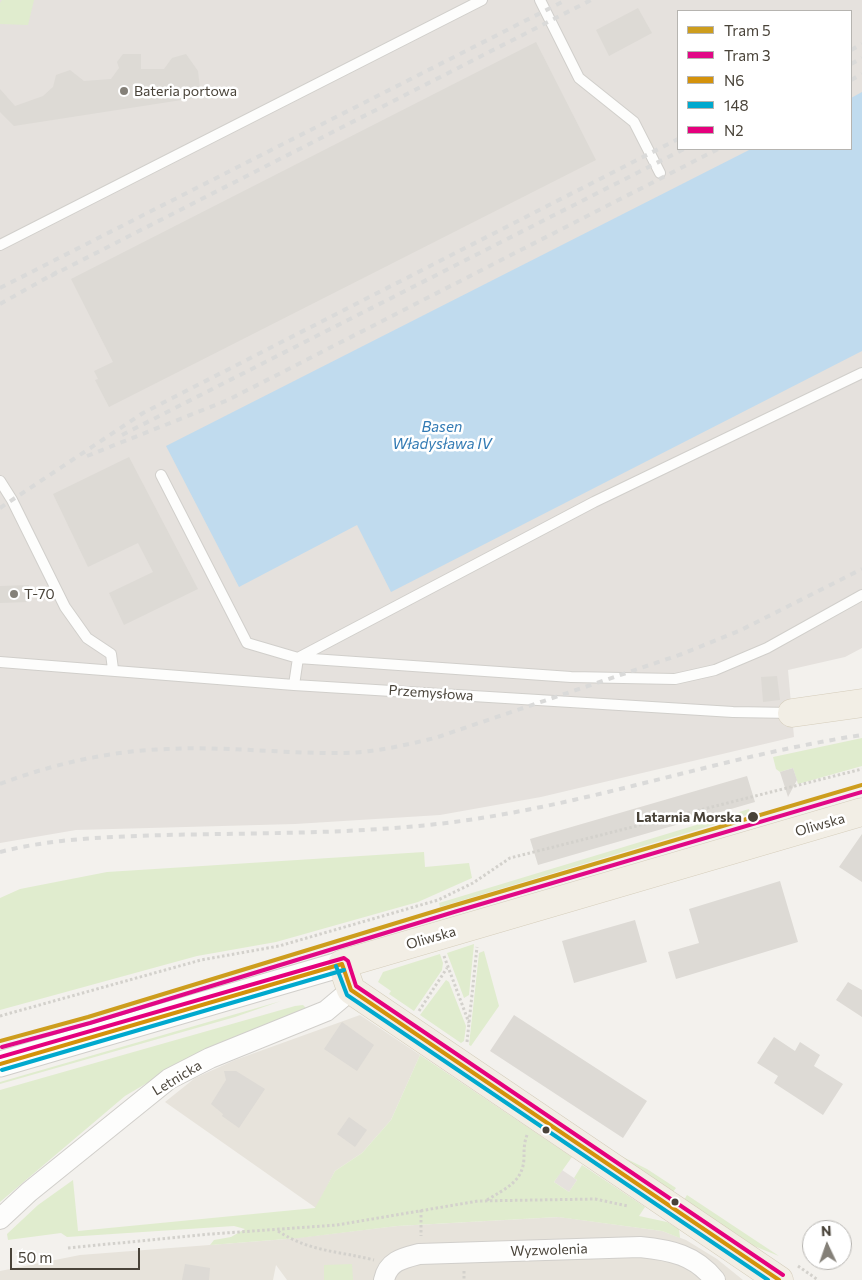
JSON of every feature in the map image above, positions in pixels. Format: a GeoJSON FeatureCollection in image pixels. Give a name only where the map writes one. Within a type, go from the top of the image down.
{"type":"FeatureCollection","features":[{"type":"Feature","properties":{"kind":"main road","name":"Przemysłowa"},"geometry":{"type":"LineString","coordinates":[[792,713],[862,703]]}},
{"type":"Feature","properties":{"kind":"main road","name":"Oliwska"},"geometry":{"type":"LineString","coordinates":[[342,964],[862,812]]}},
{"type":"Feature","properties":{"kind":"main road"},"geometry":{"type":"LineString","coordinates":[[342,964],[351,990],[786,1272]]}},
{"type":"Feature","properties":{"kind":"street","name":"Oliwska"},"geometry":{"type":"LineString","coordinates":[[0,1064],[342,964]]}},
{"type":"Feature","properties":{"kind":"street","name":"Letnicka"},"geometry":{"type":"LineString","coordinates":[[0,1219],[29,1192],[169,1079],[210,1058],[326,1011],[351,990]]}},
{"type":"Feature","properties":{"kind":"street","name":"Wyzwolenia"},"geometry":{"type":"LineString","coordinates":[[388,1272],[399,1259],[421,1254],[640,1247],[660,1249],[689,1257],[715,1280]]}},
{"type":"Feature","properties":{"kind":"lane"},"geometry":{"type":"LineString","coordinates":[[0,245],[482,0]]}},
{"type":"Feature","properties":{"kind":"lane"},"geometry":{"type":"LineString","coordinates":[[540,0],[579,78],[634,122],[660,173]]}},
{"type":"Feature","properties":{"kind":"lane"},"geometry":{"type":"LineString","coordinates":[[298,658],[594,502],[862,373]]}},
{"type":"Feature","properties":{"kind":"lane"},"geometry":{"type":"LineString","coordinates":[[160,475],[248,643],[298,658],[570,676],[675,679],[715,670],[767,648],[862,595]]}},
{"type":"Feature","properties":{"kind":"lane"},"geometry":{"type":"LineString","coordinates":[[0,481],[12,500],[65,607],[86,638],[111,654],[113,669]]}},
{"type":"Feature","properties":{"kind":"lane"},"geometry":{"type":"LineString","coordinates":[[294,685],[298,658]]}},
{"type":"Feature","properties":{"kind":"lane","name":"Przemysłowa"},"geometry":{"type":"LineString","coordinates":[[0,662],[113,669],[294,685],[733,712],[792,713]]}},
{"type":"Feature","properties":{"kind":"path"},"geometry":{"type":"LineString","coordinates":[[0,1016],[201,960],[279,946],[438,900],[473,883],[510,858],[862,769]]}},
{"type":"Feature","properties":{"kind":"path"},"geometry":{"type":"LineString","coordinates":[[467,1043],[478,940]]}},
{"type":"Feature","properties":{"kind":"path"},"geometry":{"type":"LineString","coordinates":[[442,950],[469,1023]]}},
{"type":"Feature","properties":{"kind":"path"},"geometry":{"type":"LineString","coordinates":[[414,1018],[448,968]]}},
{"type":"Feature","properties":{"kind":"path"},"geometry":{"type":"LineString","coordinates":[[487,1200],[516,1181],[523,1172],[524,1144],[528,1134]]}},
{"type":"Feature","properties":{"kind":"path"},"geometry":{"type":"LineString","coordinates":[[68,1248],[211,1234],[277,1231],[338,1225],[487,1200],[594,1199],[631,1207]]}},
{"type":"Feature","properties":{"kind":"path"},"geometry":{"type":"LineString","coordinates":[[421,1210],[421,1254]]}},
{"type":"Feature","properties":{"kind":"path"},"geometry":{"type":"LineString","coordinates":[[277,1231],[294,1241],[329,1253],[356,1256],[388,1272]]}},
{"type":"Feature","properties":{"kind":"path"},"geometry":{"type":"LineString","coordinates":[[786,1272],[818,1280]]}},
{"type":"Feature","properties":{"kind":"shaded area"},"geometry":{"type":"Polygon","coordinates":[[[0,0],[862,0],[862,648],[845,657],[788,670],[794,737],[541,797],[440,815],[295,824],[76,830],[0,843],[0,0]]]}},
{"type":"Feature","properties":{"kind":"shaded area"},"geometry":{"type":"Polygon","coordinates":[[[360,1015],[420,1055],[391,1120],[362,1153],[335,1171],[316,1208],[165,1102],[195,1078],[235,1060],[360,1015]]]}},
{"type":"Feature","properties":{"kind":"shaded area"},"geometry":{"type":"Polygon","coordinates":[[[562,1170],[577,1180],[569,1192],[554,1182],[562,1170]]]}},
{"type":"Feature","properties":{"kind":"shaded area"},"geometry":{"type":"Polygon","coordinates":[[[559,1217],[662,1231],[686,1240],[717,1259],[743,1280],[287,1280],[276,1265],[273,1280],[0,1280],[0,1271],[80,1255],[287,1239],[397,1226],[559,1217]]]}},
{"type":"Feature","properties":{"kind":"green space"},"geometry":{"type":"Polygon","coordinates":[[[2,0],[34,0],[28,25],[0,24],[0,3],[2,0]]]}},
{"type":"Feature","properties":{"kind":"green space"},"geometry":{"type":"Polygon","coordinates":[[[862,738],[862,766],[798,784],[793,768],[780,772],[776,769],[773,757],[862,738]]]}},
{"type":"Feature","properties":{"kind":"green space"},"geometry":{"type":"Polygon","coordinates":[[[749,809],[750,814],[440,907],[439,903],[749,809]]]}},
{"type":"Feature","properties":{"kind":"green space"},"geometry":{"type":"Polygon","coordinates":[[[424,852],[425,867],[469,863],[472,878],[418,902],[276,942],[197,956],[0,1010],[0,898],[20,889],[107,872],[424,852]]]}},
{"type":"Feature","properties":{"kind":"green space"},"geometry":{"type":"Polygon","coordinates":[[[474,944],[469,995],[464,998],[447,953],[474,944]]]}},
{"type":"Feature","properties":{"kind":"green space"},"geometry":{"type":"Polygon","coordinates":[[[484,951],[499,1006],[471,1046],[469,1045],[479,953],[484,951]]]}},
{"type":"Feature","properties":{"kind":"green space"},"geometry":{"type":"Polygon","coordinates":[[[440,954],[443,963],[442,970],[414,1011],[389,994],[391,991],[378,982],[383,972],[440,954]]]}},
{"type":"Feature","properties":{"kind":"green space"},"geometry":{"type":"Polygon","coordinates":[[[446,980],[449,982],[466,1026],[464,1041],[461,1043],[420,1015],[446,980]]]}},
{"type":"Feature","properties":{"kind":"green space"},"geometry":{"type":"Polygon","coordinates":[[[281,1001],[235,1017],[0,1084],[0,1082],[281,1001]]]}},
{"type":"Feature","properties":{"kind":"green space"},"geometry":{"type":"Polygon","coordinates":[[[303,1005],[308,1010],[171,1069],[125,1096],[0,1202],[0,1090],[303,1005]]]}},
{"type":"Feature","properties":{"kind":"green space"},"geometry":{"type":"Polygon","coordinates":[[[420,1055],[572,1157],[554,1182],[569,1192],[577,1180],[574,1178],[582,1165],[645,1207],[639,1216],[667,1222],[679,1229],[680,1238],[662,1231],[558,1217],[397,1226],[299,1238],[210,1245],[214,1240],[231,1237],[245,1229],[234,1226],[67,1237],[61,1233],[8,1240],[7,1234],[38,1205],[73,1180],[78,1231],[315,1208],[335,1171],[362,1153],[391,1120],[420,1055]]]}},
{"type":"Feature","properties":{"kind":"green space"},"geometry":{"type":"Polygon","coordinates":[[[617,1154],[647,1169],[676,1188],[673,1192],[617,1154]]]}},
{"type":"Feature","properties":{"kind":"green space"},"geometry":{"type":"Polygon","coordinates":[[[687,1195],[779,1256],[749,1244],[684,1200],[687,1195]]]}},
{"type":"Feature","properties":{"kind":"green space"},"geometry":{"type":"Polygon","coordinates":[[[352,1264],[353,1280],[324,1280],[324,1265],[352,1264]]]}},
{"type":"Feature","properties":{"kind":"water","name":"Basen Władysława IV"},"geometry":{"type":"Polygon","coordinates":[[[862,92],[862,351],[391,592],[357,525],[239,587],[166,446],[749,150],[852,150],[852,97],[862,92]]]}},
{"type":"Feature","properties":{"kind":"building"},"geometry":{"type":"Polygon","coordinates":[[[638,8],[652,33],[609,56],[596,30],[638,8]]]}},
{"type":"Feature","properties":{"kind":"building"},"geometry":{"type":"Polygon","coordinates":[[[536,42],[596,160],[109,407],[95,380],[98,379],[94,371],[113,362],[71,279],[536,42]]]}},
{"type":"Feature","properties":{"kind":"building","name":"Bateria portowa"},"geometry":{"type":"Polygon","coordinates":[[[123,54],[141,54],[141,69],[164,69],[172,58],[186,54],[198,71],[201,97],[14,126],[0,112],[0,89],[15,106],[43,96],[53,87],[56,75],[70,70],[84,81],[111,79],[119,68],[117,62],[123,54]]]}},
{"type":"Feature","properties":{"kind":"building"},"geometry":{"type":"Polygon","coordinates":[[[129,457],[198,589],[124,625],[109,593],[153,572],[138,543],[88,567],[53,494],[129,457]]]}},
{"type":"Feature","properties":{"kind":"building","name":"T-70"},"geometry":{"type":"Polygon","coordinates":[[[29,585],[29,602],[0,603],[0,586],[29,585]]]}},
{"type":"Feature","properties":{"kind":"building"},"geometry":{"type":"Polygon","coordinates":[[[777,676],[780,700],[763,702],[761,677],[777,676]]]}},
{"type":"Feature","properties":{"kind":"building"},"geometry":{"type":"Polygon","coordinates":[[[793,768],[797,780],[788,797],[780,772],[793,768]]]}},
{"type":"Feature","properties":{"kind":"building"},"geometry":{"type":"Polygon","coordinates":[[[747,776],[755,802],[538,865],[530,839],[747,776]]]}},
{"type":"Feature","properties":{"kind":"building"},"geometry":{"type":"Polygon","coordinates":[[[862,834],[862,882],[839,867],[862,834]]]}},
{"type":"Feature","properties":{"kind":"building"},"geometry":{"type":"Polygon","coordinates":[[[780,881],[798,942],[676,979],[668,952],[699,943],[689,909],[780,881]]]}},
{"type":"Feature","properties":{"kind":"building"},"geometry":{"type":"Polygon","coordinates":[[[635,920],[647,962],[574,983],[562,941],[635,920]]]}},
{"type":"Feature","properties":{"kind":"building"},"geometry":{"type":"Polygon","coordinates":[[[848,982],[862,990],[862,1017],[836,1000],[848,982]]]}},
{"type":"Feature","properties":{"kind":"building"},"geometry":{"type":"Polygon","coordinates":[[[514,1015],[647,1101],[623,1138],[490,1051],[514,1015]]]}},
{"type":"Feature","properties":{"kind":"building"},"geometry":{"type":"Polygon","coordinates":[[[342,1022],[374,1045],[357,1071],[324,1049],[342,1022]]]}},
{"type":"Feature","properties":{"kind":"building"},"geometry":{"type":"Polygon","coordinates":[[[774,1037],[795,1051],[800,1042],[820,1055],[814,1066],[843,1084],[823,1115],[774,1083],[778,1076],[757,1063],[774,1037]]]}},
{"type":"Feature","properties":{"kind":"building"},"geometry":{"type":"Polygon","coordinates":[[[224,1071],[236,1071],[265,1089],[239,1128],[222,1116],[223,1114],[211,1104],[226,1080],[224,1071]]]}},
{"type":"Feature","properties":{"kind":"building"},"geometry":{"type":"Polygon","coordinates":[[[349,1117],[367,1130],[355,1147],[337,1134],[349,1117]]]}},
{"type":"Feature","properties":{"kind":"building"},"geometry":{"type":"Polygon","coordinates":[[[185,1264],[210,1268],[209,1280],[182,1280],[185,1264]]]}},
{"type":"Feature","properties":{"kind":"railway"},"geometry":{"type":"LineString","coordinates":[[0,288],[566,0]]}},
{"type":"Feature","properties":{"kind":"railway"},"geometry":{"type":"LineString","coordinates":[[51,276],[591,0]]}},
{"type":"Feature","properties":{"kind":"railway"},"geometry":{"type":"LineString","coordinates":[[852,49],[862,44]]}},
{"type":"Feature","properties":{"kind":"railway"},"geometry":{"type":"LineString","coordinates":[[852,63],[862,58]]}},
{"type":"Feature","properties":{"kind":"railway"},"geometry":{"type":"LineString","coordinates":[[852,79],[862,74]]}},
{"type":"Feature","properties":{"kind":"railway"},"geometry":{"type":"LineString","coordinates":[[0,508],[143,413],[677,140]]}},
{"type":"Feature","properties":{"kind":"railway"},"geometry":{"type":"LineString","coordinates":[[122,435],[682,150]]}},
{"type":"Feature","properties":{"kind":"railway"},"geometry":{"type":"LineString","coordinates":[[87,456],[228,400],[716,150]]}},
{"type":"Feature","properties":{"kind":"railway"},"geometry":{"type":"LineString","coordinates":[[0,304],[57,272]]}},
{"type":"Feature","properties":{"kind":"railway"},"geometry":{"type":"LineString","coordinates":[[0,784],[40,770],[124,752],[189,748],[345,753],[379,750],[435,738],[682,654],[739,631],[862,569]]}},
{"type":"Feature","properties":{"kind":"railway"},"geometry":{"type":"LineString","coordinates":[[0,852],[20,847],[82,839],[363,830],[483,818],[592,796],[753,756],[862,735]]}},
{"type":"Feature","properties":{"kind":"tram line","name":"5"},"geometry":{"type":"LineString","coordinates":[[0,1041],[88,1017],[452,906],[862,785]]}},
{"type":"Feature","properties":{"kind":"tram line","name":"3"},"geometry":{"type":"LineString","coordinates":[[2,1047],[90,1023],[454,912],[862,792]]}},
{"type":"Feature","properties":{"kind":"transit line","name":"N2"},"geometry":{"type":"LineString","coordinates":[[0,1057],[344,958],[348,961],[356,986],[783,1275]]}},
{"type":"Feature","properties":{"kind":"transit line","name":"N6"},"geometry":{"type":"LineString","coordinates":[[342,964],[351,990],[779,1280]]}},
{"type":"Feature","properties":{"kind":"transit line","name":"N6"},"geometry":{"type":"LineString","coordinates":[[0,1064],[342,964]]}},
{"type":"Feature","properties":{"kind":"transit line","name":"148"},"geometry":{"type":"LineString","coordinates":[[336,966],[347,995],[768,1280]]}},
{"type":"Feature","properties":{"kind":"transit line","name":"148"},"geometry":{"type":"LineString","coordinates":[[2,1070],[344,970]]}},
{"type":"Feature","properties":{"kind":"place","name":"Bateria portowa"},"geometry":{"type":"Point","coordinates":[124,91]}},
{"type":"Feature","properties":{"kind":"place","name":"T-70"},"geometry":{"type":"Point","coordinates":[14,594]}},
{"type":"Feature","properties":{"kind":"place","name":"Latarnia Morska"},"geometry":{"type":"Point","coordinates":[753,817]}}]}
